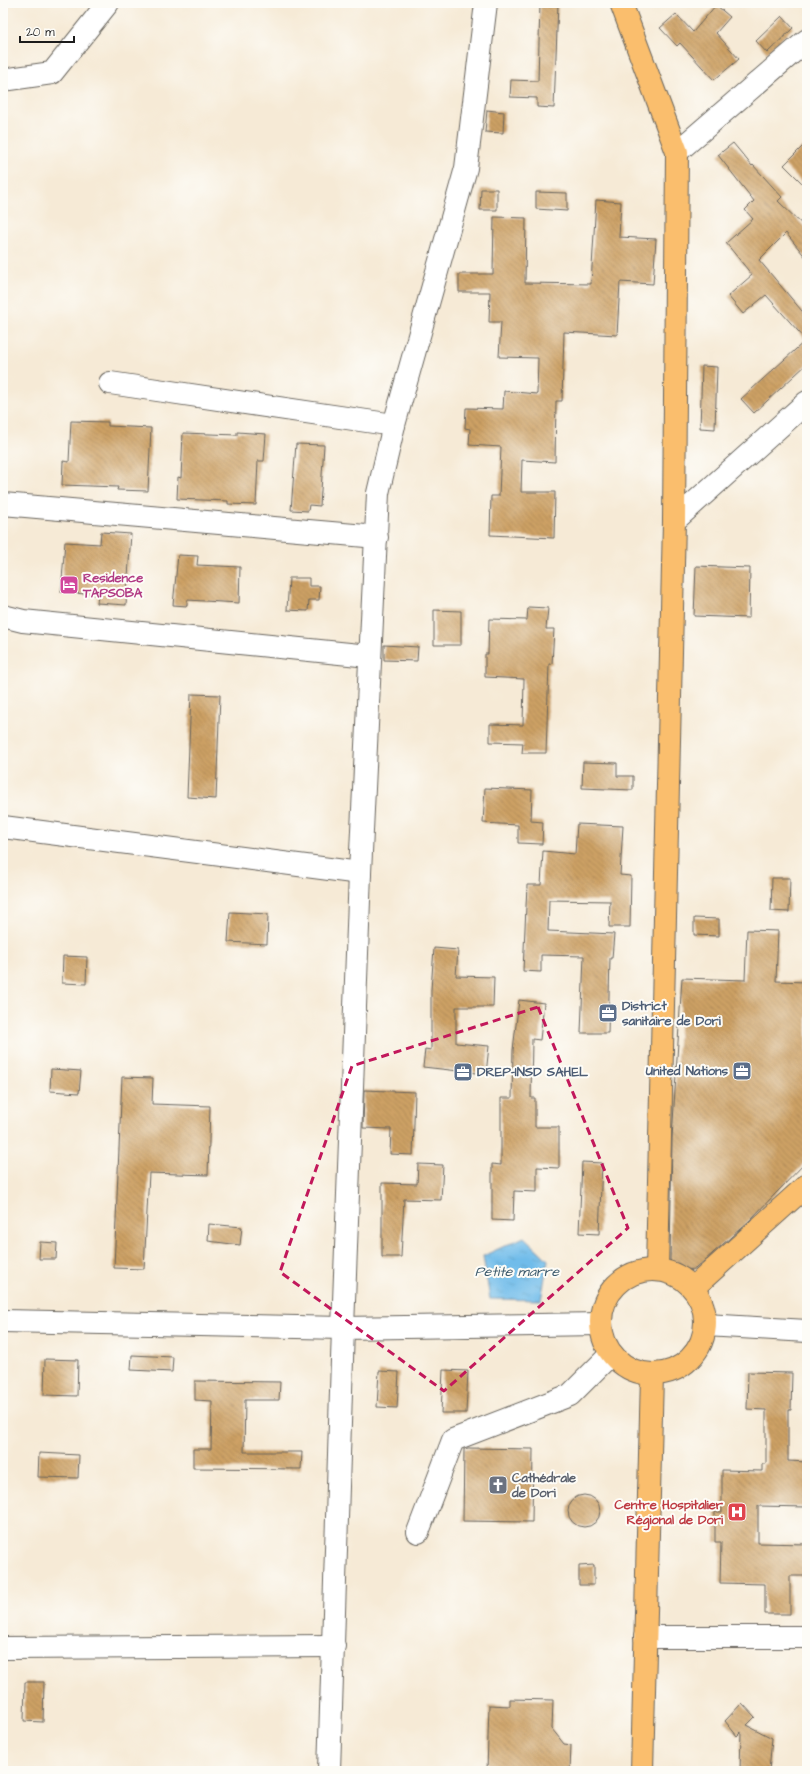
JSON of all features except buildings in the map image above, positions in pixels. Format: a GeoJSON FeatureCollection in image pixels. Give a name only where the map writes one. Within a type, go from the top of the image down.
{"type":"FeatureCollection","features":[{"type":"Feature","properties":{"kind":"main road"},"geometry":{"type":"LineString","coordinates":[[621,3],[677,152],[674,521],[657,1269]]}},
{"type":"Feature","properties":{"kind":"main road"},"geometry":{"type":"LineString","coordinates":[[693,1288],[807,1185]]}},
{"type":"Feature","properties":{"kind":"main road"},"geometry":{"type":"LineString","coordinates":[[657,1269],[677,1275],[693,1288],[703,1305],[706,1325],[701,1345],[689,1361],[671,1372],[652,1375],[636,1372],[622,1365],[611,1354],[604,1340],[601,1324],[604,1307],[611,1291],[624,1278],[640,1271],[657,1269]]}},
{"type":"Feature","properties":{"kind":"main road"},"geometry":{"type":"LineString","coordinates":[[642,1771],[652,1375]]}},
{"type":"Feature","properties":{"kind":"street"},"geometry":{"type":"LineString","coordinates":[[3,80],[52,73],[108,3]]}},
{"type":"Feature","properties":{"kind":"street"},"geometry":{"type":"LineString","coordinates":[[329,1771],[343,1328],[360,873],[369,656],[377,537],[378,493],[394,425],[466,168],[486,3]]}},
{"type":"Feature","properties":{"kind":"street"},"geometry":{"type":"LineString","coordinates":[[677,152],[807,40]]}},
{"type":"Feature","properties":{"kind":"street"},"geometry":{"type":"LineString","coordinates":[[110,383],[394,425]]}},
{"type":"Feature","properties":{"kind":"street"},"geometry":{"type":"LineString","coordinates":[[674,521],[807,402]]}},
{"type":"Feature","properties":{"kind":"street"},"geometry":{"type":"LineString","coordinates":[[3,504],[377,537]]}},
{"type":"Feature","properties":{"kind":"street"},"geometry":{"type":"LineString","coordinates":[[3,616],[23,621],[369,656]]}},
{"type":"Feature","properties":{"kind":"street"},"geometry":{"type":"LineString","coordinates":[[3,827],[360,873]]}},
{"type":"Feature","properties":{"kind":"street"},"geometry":{"type":"LineString","coordinates":[[3,1321],[343,1328],[601,1324]]}},
{"type":"Feature","properties":{"kind":"street"},"geometry":{"type":"LineString","coordinates":[[706,1325],[807,1331]]}},
{"type":"Feature","properties":{"kind":"street"},"geometry":{"type":"LineString","coordinates":[[418,1532],[453,1440],[570,1395],[611,1354]]}},
{"type":"Feature","properties":{"kind":"street"},"geometry":{"type":"LineString","coordinates":[[645,1637],[807,1637]]}},
{"type":"Feature","properties":{"kind":"street"},"geometry":{"type":"LineString","coordinates":[[3,1648],[334,1646]]}},
{"type":"Feature","properties":{"kind":"highlighted area"},"geometry":{"type":"Polygon","coordinates":[[[538,1007],[628,1228],[444,1391],[280,1272],[352,1066],[538,1007]]]}},
{"type":"Feature","properties":{"kind":"water","name":"Petite marre"},"geometry":{"type":"Polygon","coordinates":[[[524,1237],[548,1260],[541,1300],[490,1299],[483,1256],[524,1237]]]}},
{"type":"Feature","properties":{"kind":"place","name":"Residence TAPSOBA"},"geometry":{"type":"Point","coordinates":[69,585]}},
{"type":"Feature","properties":{"kind":"place","name":"District sanitaire de Dori"},"geometry":{"type":"Point","coordinates":[608,1013]}},
{"type":"Feature","properties":{"kind":"place","name":"United Nations"},"geometry":{"type":"Point","coordinates":[742,1071]}},
{"type":"Feature","properties":{"kind":"place","name":"DREP-INSD SAHEL"},"geometry":{"type":"Point","coordinates":[463,1072]}},
{"type":"Feature","properties":{"kind":"place","name":"Cathédrale de Dori"},"geometry":{"type":"Point","coordinates":[498,1485]}},
{"type":"Feature","properties":{"kind":"place","name":"Centre Hospitalier Régional de Dori"},"geometry":{"type":"Point","coordinates":[737,1512]}}]}
